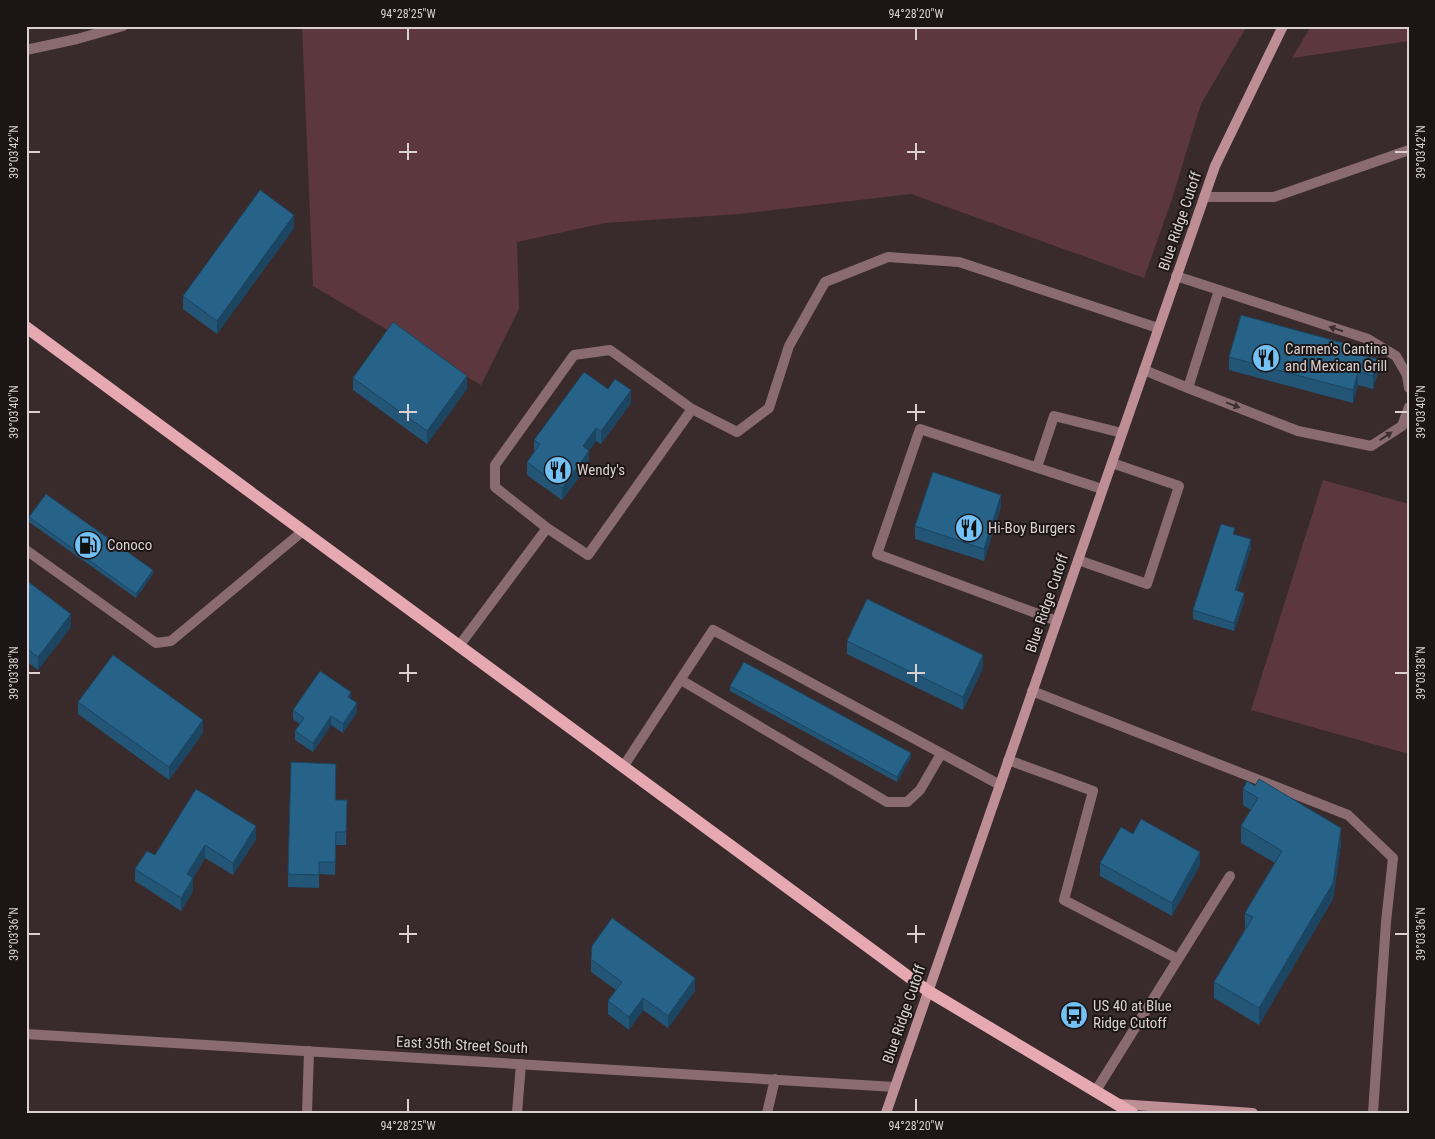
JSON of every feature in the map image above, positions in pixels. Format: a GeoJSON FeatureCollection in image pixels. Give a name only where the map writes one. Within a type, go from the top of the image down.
{"type":"FeatureCollection","features":[{"type":"Feature","properties":{"kind":"main road","name":"Blue Ridge Cutoff"},"geometry":{"type":"LineString","coordinates":[[886,1113],[1215,166],[1283,26]]}},
{"type":"Feature","properties":{"kind":"main road"},"geometry":{"type":"LineString","coordinates":[[26,326],[928,991],[1132,1113]]}},
{"type":"Feature","properties":{"kind":"main road"},"geometry":{"type":"LineString","coordinates":[[1117,1104],[1253,1113]]}},
{"type":"Feature","properties":{"kind":"street"},"geometry":{"type":"LineString","coordinates":[[26,50],[77,39],[123,26]]}},
{"type":"Feature","properties":{"kind":"street"},"geometry":{"type":"LineString","coordinates":[[1204,197],[1274,197],[1409,150]]}},
{"type":"Feature","properties":{"kind":"street"},"geometry":{"type":"LineString","coordinates":[[692,409],[588,555],[546,528],[495,487],[495,465],[574,355],[610,350],[692,409],[737,432],[769,408],[789,346],[825,282],[888,257],[959,262],[1158,328]]}},
{"type":"Feature","properties":{"kind":"street"},"geometry":{"type":"LineString","coordinates":[[1176,276],[1368,339],[1396,356],[1407,375],[1409,388]]}},
{"type":"Feature","properties":{"kind":"street"},"geometry":{"type":"LineString","coordinates":[[1188,388],[1219,290]]}},
{"type":"Feature","properties":{"kind":"street"},"geometry":{"type":"LineString","coordinates":[[1144,370],[1298,431],[1371,446],[1402,426],[1409,407]]}},
{"type":"Feature","properties":{"kind":"street"},"geometry":{"type":"LineString","coordinates":[[1037,467],[1054,416],[1122,433]]}},
{"type":"Feature","properties":{"kind":"street"},"geometry":{"type":"LineString","coordinates":[[1057,621],[877,554],[920,429],[1102,489]]}},
{"type":"Feature","properties":{"kind":"street"},"geometry":{"type":"LineString","coordinates":[[1078,560],[1147,584],[1179,486],[1112,463]]}},
{"type":"Feature","properties":{"kind":"street"},"geometry":{"type":"LineString","coordinates":[[459,646],[546,528]]}},
{"type":"Feature","properties":{"kind":"street"},"geometry":{"type":"LineString","coordinates":[[26,550],[156,643],[171,641],[303,531]]}},
{"type":"Feature","properties":{"kind":"street"},"geometry":{"type":"LineString","coordinates":[[623,767],[713,630],[1000,785]]}},
{"type":"Feature","properties":{"kind":"street"},"geometry":{"type":"LineString","coordinates":[[681,680],[887,802],[907,802],[920,790],[941,754]]}},
{"type":"Feature","properties":{"kind":"street"},"geometry":{"type":"LineString","coordinates":[[1032,691],[1348,815],[1392,858],[1373,1113]]}},
{"type":"Feature","properties":{"kind":"street"},"geometry":{"type":"LineString","coordinates":[[1008,760],[1093,791],[1064,900],[1178,959]]}},
{"type":"Feature","properties":{"kind":"street"},"geometry":{"type":"LineString","coordinates":[[1095,1092],[1230,876]]}},
{"type":"Feature","properties":{"kind":"street","name":"East 35th Street South"},"geometry":{"type":"LineString","coordinates":[[26,1034],[895,1087]]}},
{"type":"Feature","properties":{"kind":"street"},"geometry":{"type":"LineString","coordinates":[[307,1113],[309,1051]]}},
{"type":"Feature","properties":{"kind":"street"},"geometry":{"type":"LineString","coordinates":[[517,1113],[521,1064]]}},
{"type":"Feature","properties":{"kind":"street"},"geometry":{"type":"LineString","coordinates":[[768,1113],[775,1080]]}},
{"type":"Feature","properties":{"kind":"shaded area"},"geometry":{"type":"Polygon","coordinates":[[[302,26],[1247,26],[1201,104],[1171,202],[1144,278],[911,194],[739,214],[605,223],[517,242],[519,309],[481,385],[313,286],[302,26]]]}},
{"type":"Feature","properties":{"kind":"shaded area"},"geometry":{"type":"Polygon","coordinates":[[[1311,26],[1409,26],[1409,41],[1292,58],[1311,26]]]}},
{"type":"Feature","properties":{"kind":"shaded area"},"geometry":{"type":"Polygon","coordinates":[[[1323,480],[1409,504],[1409,754],[1251,710],[1323,480]]]}},
{"type":"Feature","properties":{"kind":"building"},"geometry":{"type":"Polygon","coordinates":[[[260,190],[294,215],[217,321],[183,296],[260,190]]]}},
{"type":"Feature","properties":{"kind":"building"},"geometry":{"type":"Polygon","coordinates":[[[1241,315],[1365,349],[1363,356],[1378,359],[1373,376],[1358,372],[1353,390],[1229,357],[1241,315]]]}},
{"type":"Feature","properties":{"kind":"building"},"geometry":{"type":"Polygon","coordinates":[[[393,322],[467,376],[427,431],[353,378],[393,322]]]}},
{"type":"Feature","properties":{"kind":"building"},"geometry":{"type":"Polygon","coordinates":[[[584,372],[608,389],[615,379],[631,390],[601,431],[596,428],[583,446],[589,451],[562,488],[527,462],[540,444],[534,440],[584,372]]]}},
{"type":"Feature","properties":{"kind":"building"},"geometry":{"type":"Polygon","coordinates":[[[933,472],[1001,495],[984,549],[915,526],[933,472]]]}},
{"type":"Feature","properties":{"kind":"building"},"geometry":{"type":"Polygon","coordinates":[[[46,494],[153,570],[136,594],[29,517],[46,494]]]}},
{"type":"Feature","properties":{"kind":"building"},"geometry":{"type":"Polygon","coordinates":[[[1221,524],[1235,528],[1233,534],[1251,539],[1235,590],[1244,593],[1234,623],[1193,610],[1221,524]]]}},
{"type":"Feature","properties":{"kind":"building"},"geometry":{"type":"Polygon","coordinates":[[[26,580],[71,614],[38,657],[26,648],[26,580]]]}},
{"type":"Feature","properties":{"kind":"building"},"geometry":{"type":"Polygon","coordinates":[[[867,599],[983,655],[963,697],[847,641],[867,599]]]}},
{"type":"Feature","properties":{"kind":"building"},"geometry":{"type":"Polygon","coordinates":[[[113,655],[203,720],[169,767],[78,702],[113,655]]]}},
{"type":"Feature","properties":{"kind":"building"},"geometry":{"type":"Polygon","coordinates":[[[744,662],[911,753],[897,777],[730,686],[744,662]]]}},
{"type":"Feature","properties":{"kind":"building"},"geometry":{"type":"Polygon","coordinates":[[[320,671],[351,692],[348,697],[357,703],[343,724],[331,716],[313,743],[295,731],[304,718],[293,710],[320,671]]]}},
{"type":"Feature","properties":{"kind":"building"},"geometry":{"type":"Polygon","coordinates":[[[291,762],[336,764],[335,800],[347,800],[346,832],[336,832],[335,862],[319,862],[319,875],[288,874],[291,762]]]}},
{"type":"Feature","properties":{"kind":"building"},"geometry":{"type":"Polygon","coordinates":[[[1259,779],[1341,828],[1333,883],[1259,1008],[1214,982],[1253,917],[1245,913],[1282,851],[1241,826],[1258,798],[1243,789],[1247,781],[1255,786],[1259,779]]]}},
{"type":"Feature","properties":{"kind":"building"},"geometry":{"type":"Polygon","coordinates":[[[196,789],[256,826],[233,863],[205,845],[187,874],[193,878],[181,898],[135,869],[147,851],[155,855],[196,789]]]}},
{"type":"Feature","properties":{"kind":"building"},"geometry":{"type":"Polygon","coordinates":[[[1141,819],[1200,852],[1172,903],[1100,863],[1121,827],[1133,834],[1141,819]]]}},
{"type":"Feature","properties":{"kind":"building"},"geometry":{"type":"Polygon","coordinates":[[[612,918],[695,978],[668,1016],[643,998],[629,1017],[608,1001],[622,982],[591,959],[592,946],[612,918]]]}},
{"type":"Feature","properties":{"kind":"place","name":"Carmen's Cantina and Mexican Grill"},"geometry":{"type":"Point","coordinates":[1266,358]}},
{"type":"Feature","properties":{"kind":"place","name":"Wendy's"},"geometry":{"type":"Point","coordinates":[558,470]}},
{"type":"Feature","properties":{"kind":"place","name":"Hi-Boy Burgers"},"geometry":{"type":"Point","coordinates":[969,528]}},
{"type":"Feature","properties":{"kind":"place","name":"Conoco"},"geometry":{"type":"Point","coordinates":[88,545]}},
{"type":"Feature","properties":{"kind":"place","name":"US 40 at Blue Ridge Cutoff"},"geometry":{"type":"Point","coordinates":[1074,1015]}}]}
